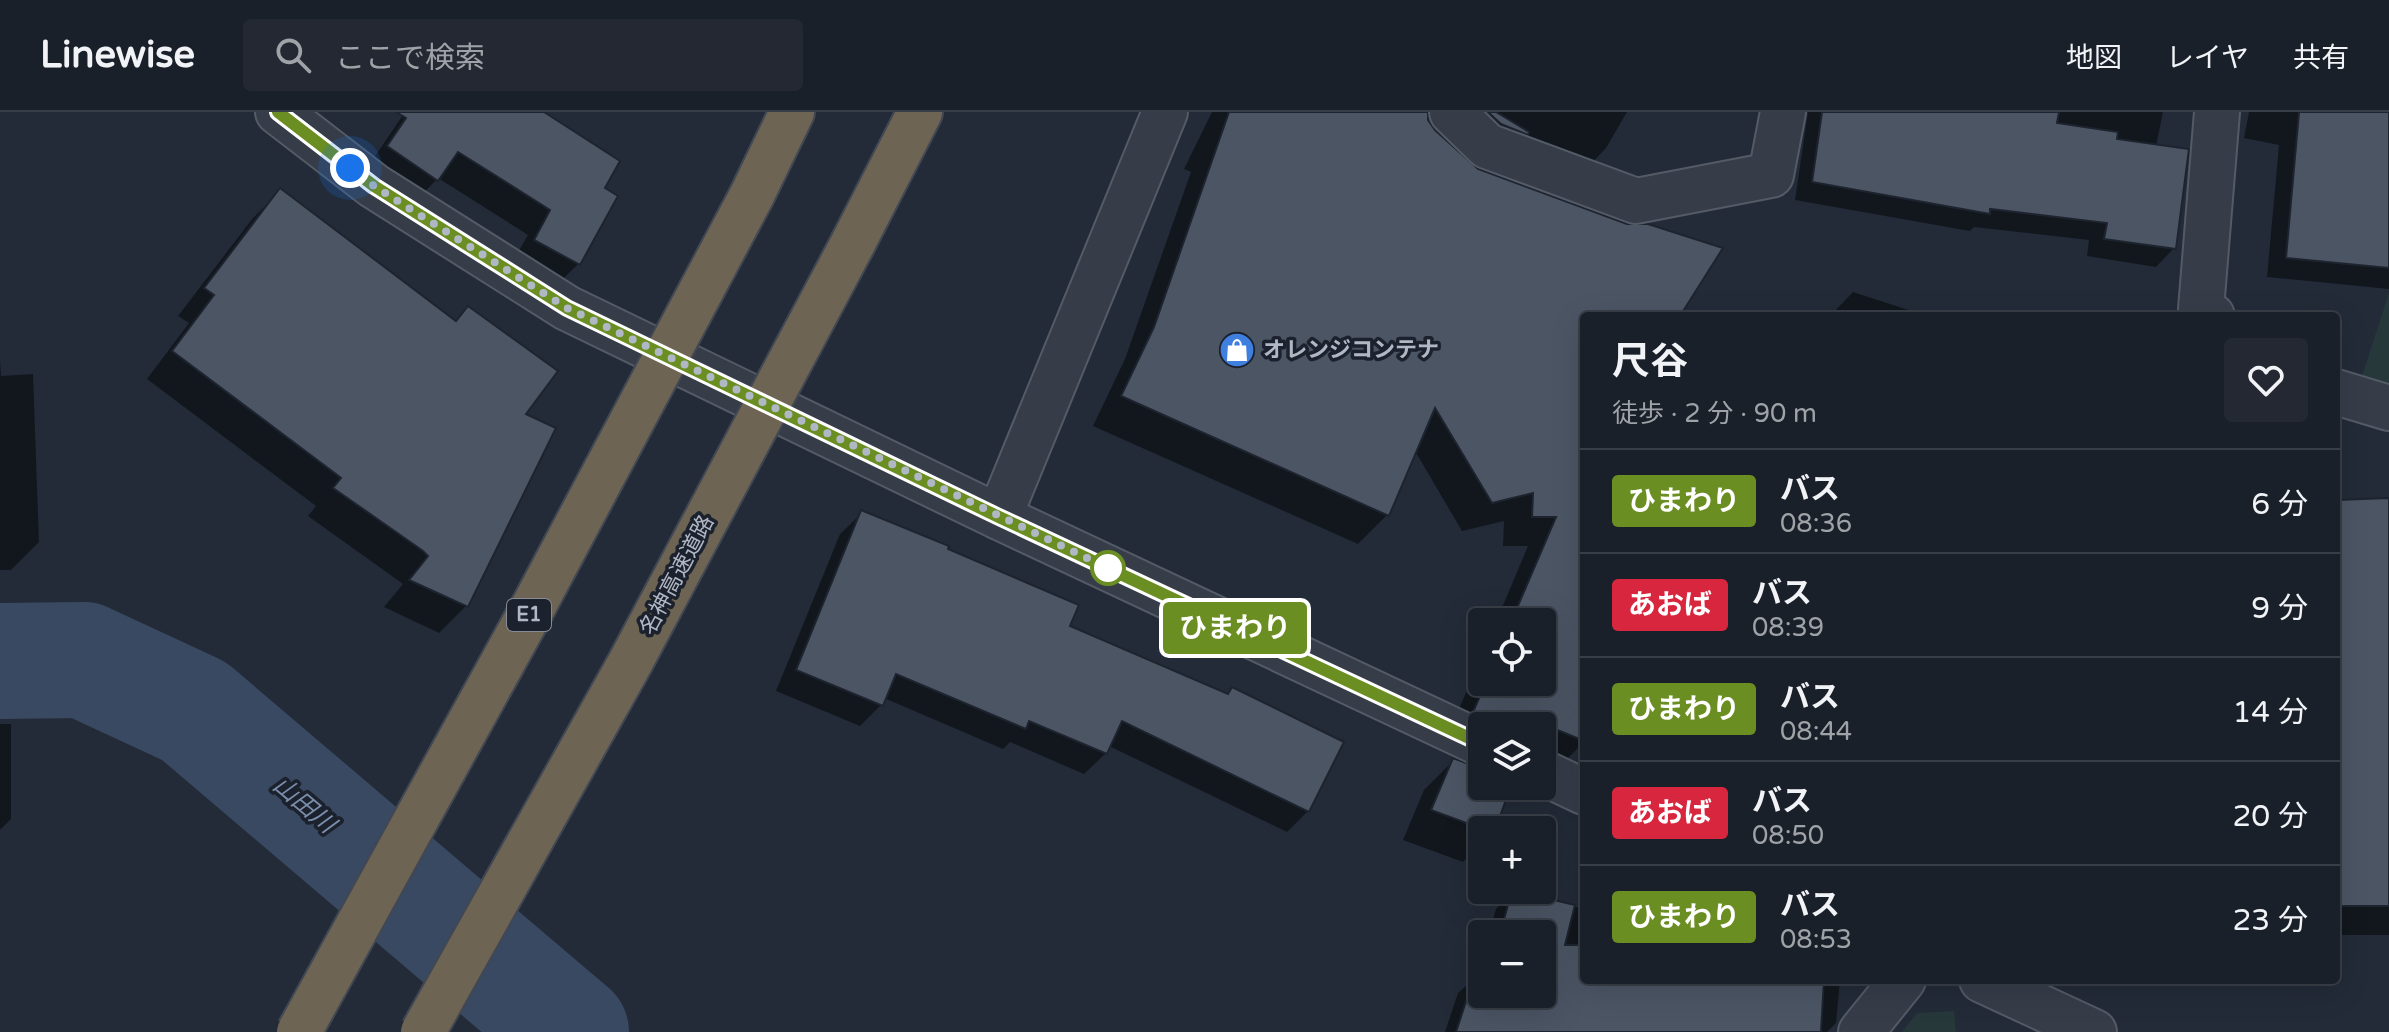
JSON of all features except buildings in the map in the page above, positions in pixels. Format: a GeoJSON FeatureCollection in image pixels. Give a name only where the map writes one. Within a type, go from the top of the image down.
{"type":"FeatureCollection","features":[{"type":"Feature","properties":{"kind":"highway","name":"E1"},"geometry":{"type":"LineString","coordinates":[[299,1032],[531,611],[752,195],[792,112]]}},
{"type":"Feature","properties":{"kind":"highway","name":"名神高速道路"},"geometry":{"type":"LineString","coordinates":[[423,1032],[630,663],[920,112]]}},
{"type":"Feature","properties":{"kind":"street"},"geometry":{"type":"LineString","coordinates":[[278,112],[374,186],[567,308],[999,517],[1468,737]]}},
{"type":"Feature","properties":{"kind":"street"},"geometry":{"type":"LineString","coordinates":[[999,517],[1165,112]]}},
{"type":"Feature","properties":{"kind":"street"},"geometry":{"type":"LineString","coordinates":[[1452,112],[1487,146],[1636,201],[1771,175],[1783,112]]}},
{"type":"Feature","properties":{"kind":"street"},"geometry":{"type":"LineString","coordinates":[[2206,312],[2201,309],[2217,112]]}},
{"type":"Feature","properties":{"kind":"street"},"geometry":{"type":"LineString","coordinates":[[2340,393],[2389,408]]}},
{"type":"Feature","properties":{"kind":"street"},"geometry":{"type":"LineString","coordinates":[[1556,779],[1580,790]]}},
{"type":"Feature","properties":{"kind":"street"},"geometry":{"type":"LineString","coordinates":[[1861,1032],[1900,984]]}},
{"type":"Feature","properties":{"kind":"street"},"geometry":{"type":"LineString","coordinates":[[1991,984],[2094,1032]]}},
{"type":"Feature","properties":{"kind":"shaded area"},"geometry":{"type":"Polygon","coordinates":[[[2389,293],[2389,390],[2360,382],[2389,293]]]}},
{"type":"Feature","properties":{"kind":"shaded area"},"geometry":{"type":"Polygon","coordinates":[[[1954,1011],[1956,1032],[1902,1032],[1917,1013],[1954,1011]]]}},
{"type":"Feature","properties":{"kind":"waterway","name":"山田川"},"geometry":{"type":"LineString","coordinates":[[0,661],[84,660],[194,711],[571,1032]]}},
{"type":"Feature","properties":{"kind":"bus line","name":"ひまわり"},"geometry":{"type":"LineString","coordinates":[[278,112],[374,186],[567,308],[999,517],[1468,737]]}},
{"type":"Feature","properties":{"kind":"place","name":"オレンジコンテナ"},"geometry":{"type":"Point","coordinates":[1237,350]}},
{"type":"Feature","properties":{"kind":"route"},"geometry":{"type":"LineString","coordinates":[[350,168],[567,308],[1108,568]]}}]}
